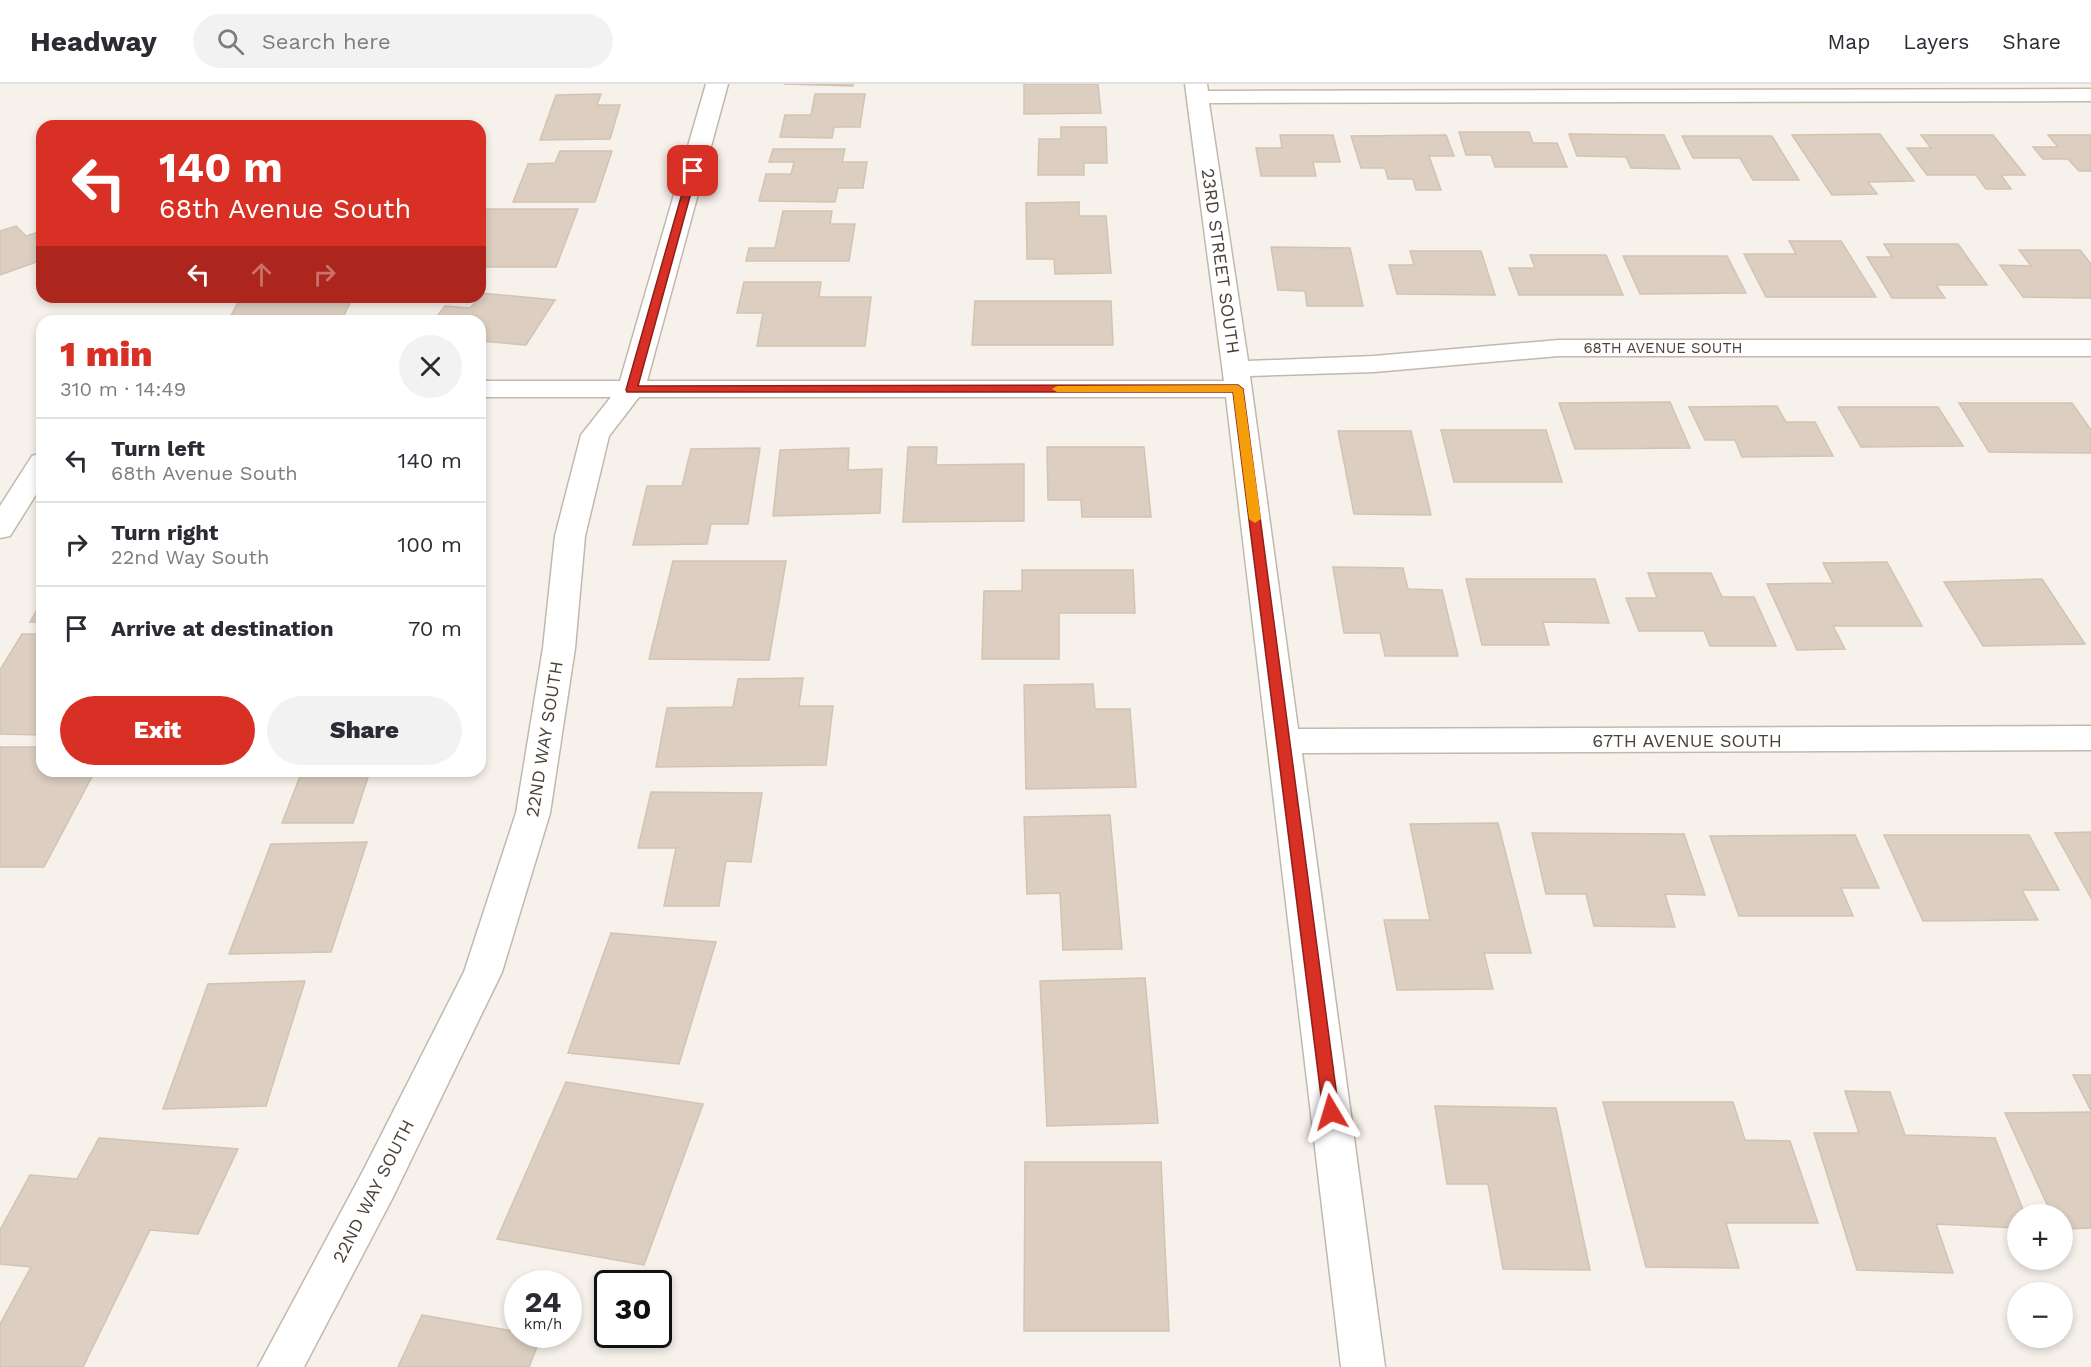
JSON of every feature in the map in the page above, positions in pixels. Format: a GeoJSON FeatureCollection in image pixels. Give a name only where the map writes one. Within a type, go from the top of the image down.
{"type":"FeatureCollection","features":[{"type":"Feature","properties":{"kind":"street","name":"22ND WAY SOUTH"},"geometry":{"type":"LineString","coordinates":[[280,1367],[378,1184],[483,972],[533,813],[559,648],[570,536],[592,446],[595,435],[631,390],[717,84]]}},
{"type":"Feature","properties":{"kind":"street"},"geometry":{"type":"LineString","coordinates":[[1197,91],[2091,95]]}},
{"type":"Feature","properties":{"kind":"street","name":"23RD STREET SOUTH"},"geometry":{"type":"LineString","coordinates":[[1197,91],[1237,379],[1363,1367]]}},
{"type":"Feature","properties":{"kind":"street","name":"68TH AVENUE SOUTH"},"geometry":{"type":"LineString","coordinates":[[486,389],[631,390],[1237,379],[1374,364],[1559,348],[2091,348]]}},
{"type":"Feature","properties":{"kind":"street"},"geometry":{"type":"LineString","coordinates":[[0,529],[36,472]]}},
{"type":"Feature","properties":{"kind":"street","name":"67TH AVENUE SOUTH"},"geometry":{"type":"LineString","coordinates":[[1284,741],[2091,738]]}},
{"type":"Feature","properties":{"kind":"building"},"geometry":{"type":"Polygon","coordinates":[[[784,84],[853,84],[853,86],[784,84]]]}},
{"type":"Feature","properties":{"kind":"building"},"geometry":{"type":"Polygon","coordinates":[[[1024,84],[1098,84],[1101,113],[1024,114],[1024,84]]]}},
{"type":"Feature","properties":{"kind":"building"},"geometry":{"type":"Polygon","coordinates":[[[601,94],[597,105],[620,105],[610,139],[540,140],[556,95],[601,94]]]}},
{"type":"Feature","properties":{"kind":"building"},"geometry":{"type":"Polygon","coordinates":[[[815,94],[865,94],[860,127],[834,127],[832,138],[780,137],[785,115],[811,115],[815,94]]]}},
{"type":"Feature","properties":{"kind":"building"},"geometry":{"type":"Polygon","coordinates":[[[1061,127],[1106,127],[1107,163],[1084,163],[1084,175],[1038,175],[1039,139],[1061,139],[1061,127]]]}},
{"type":"Feature","properties":{"kind":"building"},"geometry":{"type":"Polygon","coordinates":[[[1459,132],[1529,132],[1533,143],[1557,143],[1567,167],[1495,167],[1491,155],[1466,155],[1459,132]]]}},
{"type":"Feature","properties":{"kind":"building"},"geometry":{"type":"Polygon","coordinates":[[[1569,134],[1664,135],[1680,169],[1631,168],[1626,157],[1577,156],[1569,134]]]}},
{"type":"Feature","properties":{"kind":"building"},"geometry":{"type":"Polygon","coordinates":[[[1880,134],[1914,181],[1868,182],[1877,194],[1832,195],[1792,135],[1880,134]]]}},
{"type":"Feature","properties":{"kind":"building"},"geometry":{"type":"Polygon","coordinates":[[[1280,135],[1333,135],[1340,162],[1313,162],[1316,176],[1261,176],[1256,148],[1282,148],[1280,135]]]}},
{"type":"Feature","properties":{"kind":"building"},"geometry":{"type":"Polygon","coordinates":[[[1446,135],[1454,156],[1429,156],[1441,190],[1416,190],[1413,179],[1388,179],[1385,168],[1361,168],[1351,136],[1446,135]]]}},
{"type":"Feature","properties":{"kind":"building"},"geometry":{"type":"Polygon","coordinates":[[[1921,135],[1993,135],[2025,175],[2001,175],[2011,189],[1986,189],[1976,175],[1927,175],[1907,148],[1931,148],[1921,135]]]}},
{"type":"Feature","properties":{"kind":"building"},"geometry":{"type":"Polygon","coordinates":[[[2048,135],[2091,135],[2091,171],[2079,171],[2068,159],[2043,159],[2033,147],[2058,147],[2048,135]]]}},
{"type":"Feature","properties":{"kind":"building"},"geometry":{"type":"Polygon","coordinates":[[[1682,136],[1772,136],[1799,180],[1753,180],[1740,158],[1693,158],[1682,136]]]}},
{"type":"Feature","properties":{"kind":"building"},"geometry":{"type":"Polygon","coordinates":[[[773,149],[845,149],[842,162],[867,162],[863,188],[838,188],[835,202],[759,201],[766,174],[791,174],[794,162],[769,162],[773,149]]]}},
{"type":"Feature","properties":{"kind":"building"},"geometry":{"type":"Polygon","coordinates":[[[560,151],[612,151],[595,202],[513,202],[528,164],[555,163],[560,151]]]}},
{"type":"Feature","properties":{"kind":"building"},"geometry":{"type":"Polygon","coordinates":[[[1079,202],[1079,216],[1106,216],[1111,273],[1055,274],[1054,259],[1027,259],[1026,203],[1079,202]]]}},
{"type":"Feature","properties":{"kind":"building"},"geometry":{"type":"Polygon","coordinates":[[[486,209],[578,209],[556,267],[486,267],[486,209]]]}},
{"type":"Feature","properties":{"kind":"building"},"geometry":{"type":"Polygon","coordinates":[[[783,211],[832,211],[830,224],[855,224],[849,261],[746,261],[749,248],[775,248],[783,211]]]}},
{"type":"Feature","properties":{"kind":"building"},"geometry":{"type":"Polygon","coordinates":[[[16,226],[26,236],[36,233],[36,262],[0,275],[0,231],[16,226]]]}},
{"type":"Feature","properties":{"kind":"building"},"geometry":{"type":"Polygon","coordinates":[[[1789,241],[1841,241],[1876,297],[1766,297],[1744,254],[1796,254],[1789,241]]]}},
{"type":"Feature","properties":{"kind":"building"},"geometry":{"type":"Polygon","coordinates":[[[1884,244],[1958,244],[1987,285],[1936,285],[1945,298],[1892,298],[1867,257],[1892,257],[1884,244]]]}},
{"type":"Feature","properties":{"kind":"building"},"geometry":{"type":"Polygon","coordinates":[[[1271,247],[1350,248],[1363,306],[1307,306],[1305,291],[1278,290],[1271,247]]]}},
{"type":"Feature","properties":{"kind":"building"},"geometry":{"type":"Polygon","coordinates":[[[2019,250],[2080,250],[2091,264],[2091,298],[2023,297],[2000,265],[2031,266],[2019,250]]]}},
{"type":"Feature","properties":{"kind":"building"},"geometry":{"type":"Polygon","coordinates":[[[1410,251],[1481,251],[1495,295],[1397,294],[1389,265],[1414,265],[1410,251]]]}},
{"type":"Feature","properties":{"kind":"building"},"geometry":{"type":"Polygon","coordinates":[[[1530,255],[1606,255],[1623,295],[1519,295],[1509,268],[1535,268],[1530,255]]]}},
{"type":"Feature","properties":{"kind":"building"},"geometry":{"type":"Polygon","coordinates":[[[1623,256],[1727,256],[1746,293],[1640,294],[1623,256]]]}},
{"type":"Feature","properties":{"kind":"building"},"geometry":{"type":"Polygon","coordinates":[[[744,282],[821,282],[819,297],[871,297],[865,346],[757,346],[763,313],[737,313],[744,282]]]}},
{"type":"Feature","properties":{"kind":"building"},"geometry":{"type":"Polygon","coordinates":[[[486,294],[555,300],[526,345],[486,342],[486,315],[438,315],[445,306],[470,308],[475,303],[486,303],[486,294]]]}},
{"type":"Feature","properties":{"kind":"building"},"geometry":{"type":"Polygon","coordinates":[[[975,301],[1111,301],[1113,345],[972,345],[975,301]]]}},
{"type":"Feature","properties":{"kind":"building"},"geometry":{"type":"Polygon","coordinates":[[[238,303],[350,303],[344,315],[231,315],[238,303]]]}},
{"type":"Feature","properties":{"kind":"building"},"geometry":{"type":"Polygon","coordinates":[[[1670,402],[1690,448],[1575,449],[1559,403],[1670,402]]]}},
{"type":"Feature","properties":{"kind":"building"},"geometry":{"type":"Polygon","coordinates":[[[1959,403],[2072,403],[2091,430],[2091,453],[1989,452],[1959,403]]]}},
{"type":"Feature","properties":{"kind":"building"},"geometry":{"type":"Polygon","coordinates":[[[1777,406],[1786,422],[1815,422],[1833,456],[1742,457],[1735,440],[1705,440],[1689,407],[1777,406]]]}},
{"type":"Feature","properties":{"kind":"building"},"geometry":{"type":"Polygon","coordinates":[[[1838,407],[1938,407],[1963,446],[1861,447],[1838,407]]]}},
{"type":"Feature","properties":{"kind":"building"},"geometry":{"type":"Polygon","coordinates":[[[1441,430],[1546,430],[1562,482],[1454,482],[1441,430]]]}},
{"type":"Feature","properties":{"kind":"building"},"geometry":{"type":"Polygon","coordinates":[[[1338,431],[1411,431],[1431,515],[1354,514],[1338,431]]]}},
{"type":"Feature","properties":{"kind":"building"},"geometry":{"type":"Polygon","coordinates":[[[908,447],[937,447],[936,465],[1024,464],[1024,521],[903,522],[908,447]]]}},
{"type":"Feature","properties":{"kind":"building"},"geometry":{"type":"Polygon","coordinates":[[[1047,447],[1144,447],[1151,517],[1082,517],[1081,500],[1048,500],[1047,447]]]}},
{"type":"Feature","properties":{"kind":"building"},"geometry":{"type":"Polygon","coordinates":[[[760,448],[748,524],[711,524],[707,544],[633,545],[647,486],[682,486],[691,449],[760,448]]]}},
{"type":"Feature","properties":{"kind":"building"},"geometry":{"type":"Polygon","coordinates":[[[849,448],[848,470],[882,469],[880,513],[773,516],[780,450],[849,448]]]}},
{"type":"Feature","properties":{"kind":"building"},"geometry":{"type":"Polygon","coordinates":[[[673,561],[786,561],[769,660],[649,659],[673,561]]]}},
{"type":"Feature","properties":{"kind":"building"},"geometry":{"type":"Polygon","coordinates":[[[1887,562],[1922,626],[1833,626],[1845,649],[1797,650],[1767,584],[1833,583],[1823,563],[1887,562]]]}},
{"type":"Feature","properties":{"kind":"building"},"geometry":{"type":"Polygon","coordinates":[[[1333,567],[1403,568],[1408,589],[1442,590],[1458,656],[1385,656],[1380,633],[1344,633],[1333,567]]]}},
{"type":"Feature","properties":{"kind":"building"},"geometry":{"type":"Polygon","coordinates":[[[1022,570],[1133,570],[1135,613],[1059,613],[1059,659],[982,659],[984,591],[1022,591],[1022,570]]]}},
{"type":"Feature","properties":{"kind":"building"},"geometry":{"type":"Polygon","coordinates":[[[1648,573],[1711,573],[1722,597],[1754,597],[1776,646],[1710,646],[1704,631],[1639,631],[1626,598],[1657,598],[1648,573]]]}},
{"type":"Feature","properties":{"kind":"building"},"geometry":{"type":"Polygon","coordinates":[[[1466,579],[1595,579],[1609,623],[1543,622],[1549,645],[1482,645],[1466,579]]]}},
{"type":"Feature","properties":{"kind":"building"},"geometry":{"type":"Polygon","coordinates":[[[2042,579],[2085,644],[1983,646],[1944,582],[2042,579]]]}},
{"type":"Feature","properties":{"kind":"building"},"geometry":{"type":"Polygon","coordinates":[[[36,612],[36,622],[30,622],[36,612]]]}},
{"type":"Feature","properties":{"kind":"building"},"geometry":{"type":"Polygon","coordinates":[[[22,634],[36,634],[36,735],[0,734],[0,670],[22,634]]]}},
{"type":"Feature","properties":{"kind":"building"},"geometry":{"type":"Polygon","coordinates":[[[803,678],[799,706],[833,706],[826,765],[656,767],[667,708],[733,707],[738,679],[803,678]]]}},
{"type":"Feature","properties":{"kind":"building"},"geometry":{"type":"Polygon","coordinates":[[[1093,684],[1095,709],[1130,709],[1136,787],[1026,789],[1024,685],[1093,684]]]}},
{"type":"Feature","properties":{"kind":"building"},"geometry":{"type":"Polygon","coordinates":[[[0,747],[36,747],[36,777],[92,777],[44,867],[0,867],[0,747]]]}},
{"type":"Feature","properties":{"kind":"building"},"geometry":{"type":"Polygon","coordinates":[[[300,777],[368,777],[353,823],[282,823],[300,777]]]}},
{"type":"Feature","properties":{"kind":"building"},"geometry":{"type":"Polygon","coordinates":[[[651,792],[762,793],[751,862],[726,861],[719,906],[664,906],[676,848],[638,848],[651,792]]]}},
{"type":"Feature","properties":{"kind":"building"},"geometry":{"type":"Polygon","coordinates":[[[1110,815],[1122,949],[1063,950],[1060,893],[1027,894],[1024,817],[1110,815]]]}},
{"type":"Feature","properties":{"kind":"building"},"geometry":{"type":"Polygon","coordinates":[[[1498,823],[1531,953],[1484,953],[1493,989],[1397,990],[1384,920],[1430,920],[1410,824],[1498,823]]]}},
{"type":"Feature","properties":{"kind":"building"},"geometry":{"type":"Polygon","coordinates":[[[2091,832],[2091,898],[2055,833],[2091,832]]]}},
{"type":"Feature","properties":{"kind":"building"},"geometry":{"type":"Polygon","coordinates":[[[1532,833],[1684,834],[1705,895],[1665,894],[1675,927],[1594,926],[1586,894],[1546,894],[1532,833]]]}},
{"type":"Feature","properties":{"kind":"building"},"geometry":{"type":"Polygon","coordinates":[[[1855,835],[1879,888],[1841,888],[1853,916],[1739,916],[1710,836],[1855,835]]]}},
{"type":"Feature","properties":{"kind":"building"},"geometry":{"type":"Polygon","coordinates":[[[1884,835],[2029,835],[2059,890],[2022,890],[2038,920],[1923,921],[1884,835]]]}},
{"type":"Feature","properties":{"kind":"building"},"geometry":{"type":"Polygon","coordinates":[[[367,842],[331,952],[229,954],[271,844],[367,842]]]}},
{"type":"Feature","properties":{"kind":"building"},"geometry":{"type":"Polygon","coordinates":[[[611,933],[716,942],[679,1064],[568,1053],[611,933]]]}},
{"type":"Feature","properties":{"kind":"building"},"geometry":{"type":"Polygon","coordinates":[[[1145,978],[1158,1123],[1047,1126],[1040,981],[1145,978]]]}},
{"type":"Feature","properties":{"kind":"building"},"geometry":{"type":"Polygon","coordinates":[[[305,981],[266,1106],[163,1109],[208,984],[305,981]]]}},
{"type":"Feature","properties":{"kind":"building"},"geometry":{"type":"Polygon","coordinates":[[[2073,1075],[2091,1075],[2091,1111],[2073,1075]]]}},
{"type":"Feature","properties":{"kind":"building"},"geometry":{"type":"Polygon","coordinates":[[[566,1082],[703,1104],[644,1265],[497,1239],[566,1082]]]}},
{"type":"Feature","properties":{"kind":"building"},"geometry":{"type":"Polygon","coordinates":[[[1845,1091],[1890,1092],[1905,1135],[1995,1138],[2021,1204],[2007,1204],[2007,1227],[1936,1224],[1953,1273],[1857,1270],[1814,1133],[1859,1133],[1845,1091]]]}},
{"type":"Feature","properties":{"kind":"building"},"geometry":{"type":"Polygon","coordinates":[[[1603,1102],[1733,1102],[1745,1140],[1790,1141],[1818,1223],[1726,1223],[1739,1268],[1646,1267],[1603,1102]]]}},
{"type":"Feature","properties":{"kind":"building"},"geometry":{"type":"Polygon","coordinates":[[[1435,1106],[1556,1108],[1590,1270],[1503,1269],[1488,1184],[1447,1184],[1435,1106]]]}},
{"type":"Feature","properties":{"kind":"building"},"geometry":{"type":"Polygon","coordinates":[[[2091,1112],[2091,1228],[2073,1229],[2073,1204],[2047,1204],[2005,1113],[2091,1112]]]}},
{"type":"Feature","properties":{"kind":"building"},"geometry":{"type":"Polygon","coordinates":[[[99,1138],[238,1149],[198,1234],[150,1230],[83,1367],[0,1367],[0,1324],[31,1267],[0,1264],[0,1230],[30,1175],[77,1179],[99,1138]]]}},
{"type":"Feature","properties":{"kind":"building"},"geometry":{"type":"Polygon","coordinates":[[[1025,1162],[1161,1162],[1169,1331],[1024,1331],[1025,1162]]]}},
{"type":"Feature","properties":{"kind":"building"},"geometry":{"type":"Polygon","coordinates":[[[422,1315],[504,1330],[504,1348],[537,1348],[529,1367],[398,1367],[422,1315]]]}},
{"type":"Feature","properties":{"kind":"slow traffic"},"geometry":{"type":"LineString","coordinates":[[1057,389],[1238,389],[1255,519]]}},
{"type":"Feature","properties":{"kind":"route"},"geometry":{"type":"LineString","coordinates":[[693,171],[631,390],[1238,389],[1331,1112]]}}]}
